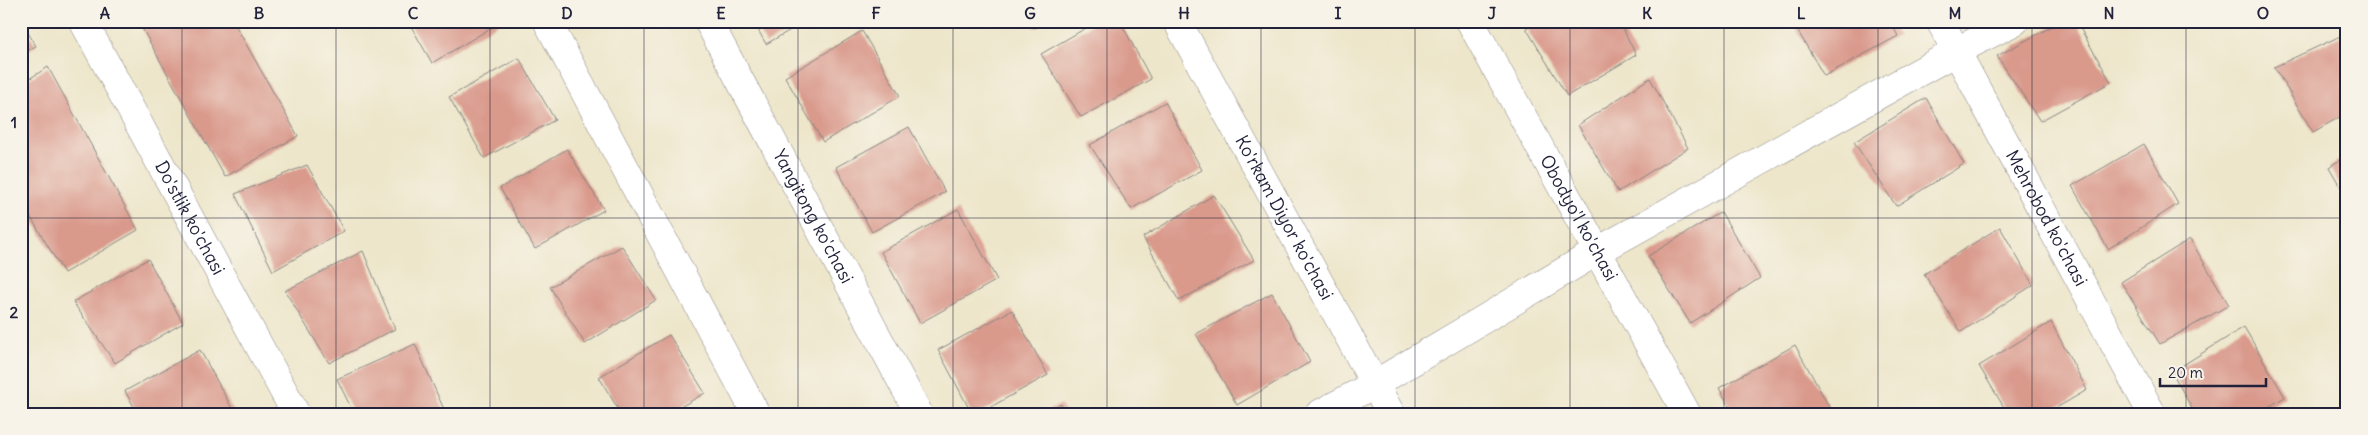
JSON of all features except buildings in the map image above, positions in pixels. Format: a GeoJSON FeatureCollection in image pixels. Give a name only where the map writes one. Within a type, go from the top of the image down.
{"type":"FeatureCollection","features":[{"type":"Feature","properties":{"kind":"street","name":"Do'stlik ko'chasi"},"geometry":{"type":"LineString","coordinates":[[83,21],[296,414]]}},
{"type":"Feature","properties":{"kind":"street"},"geometry":{"type":"LineString","coordinates":[[547,21],[756,414]]}},
{"type":"Feature","properties":{"kind":"street","name":"Yangitong ko'chasi"},"geometry":{"type":"LineString","coordinates":[[708,21],[919,414]]}},
{"type":"Feature","properties":{"kind":"street","name":"Ko'rkam Diyor ko'chasi"},"geometry":{"type":"LineString","coordinates":[[1177,21],[1391,414]]}},
{"type":"Feature","properties":{"kind":"street","name":"Obodyo'l ko'chasi"},"geometry":{"type":"LineString","coordinates":[[1470,21],[1687,414]]}},
{"type":"Feature","properties":{"kind":"street","name":"Mehrobod ko'chasi"},"geometry":{"type":"LineString","coordinates":[[1940,21],[2152,414]]}},
{"type":"Feature","properties":{"kind":"street"},"geometry":{"type":"LineString","coordinates":[[1319,414],[1375,384],[1598,251],[1957,51],[2015,21]]}}]}
